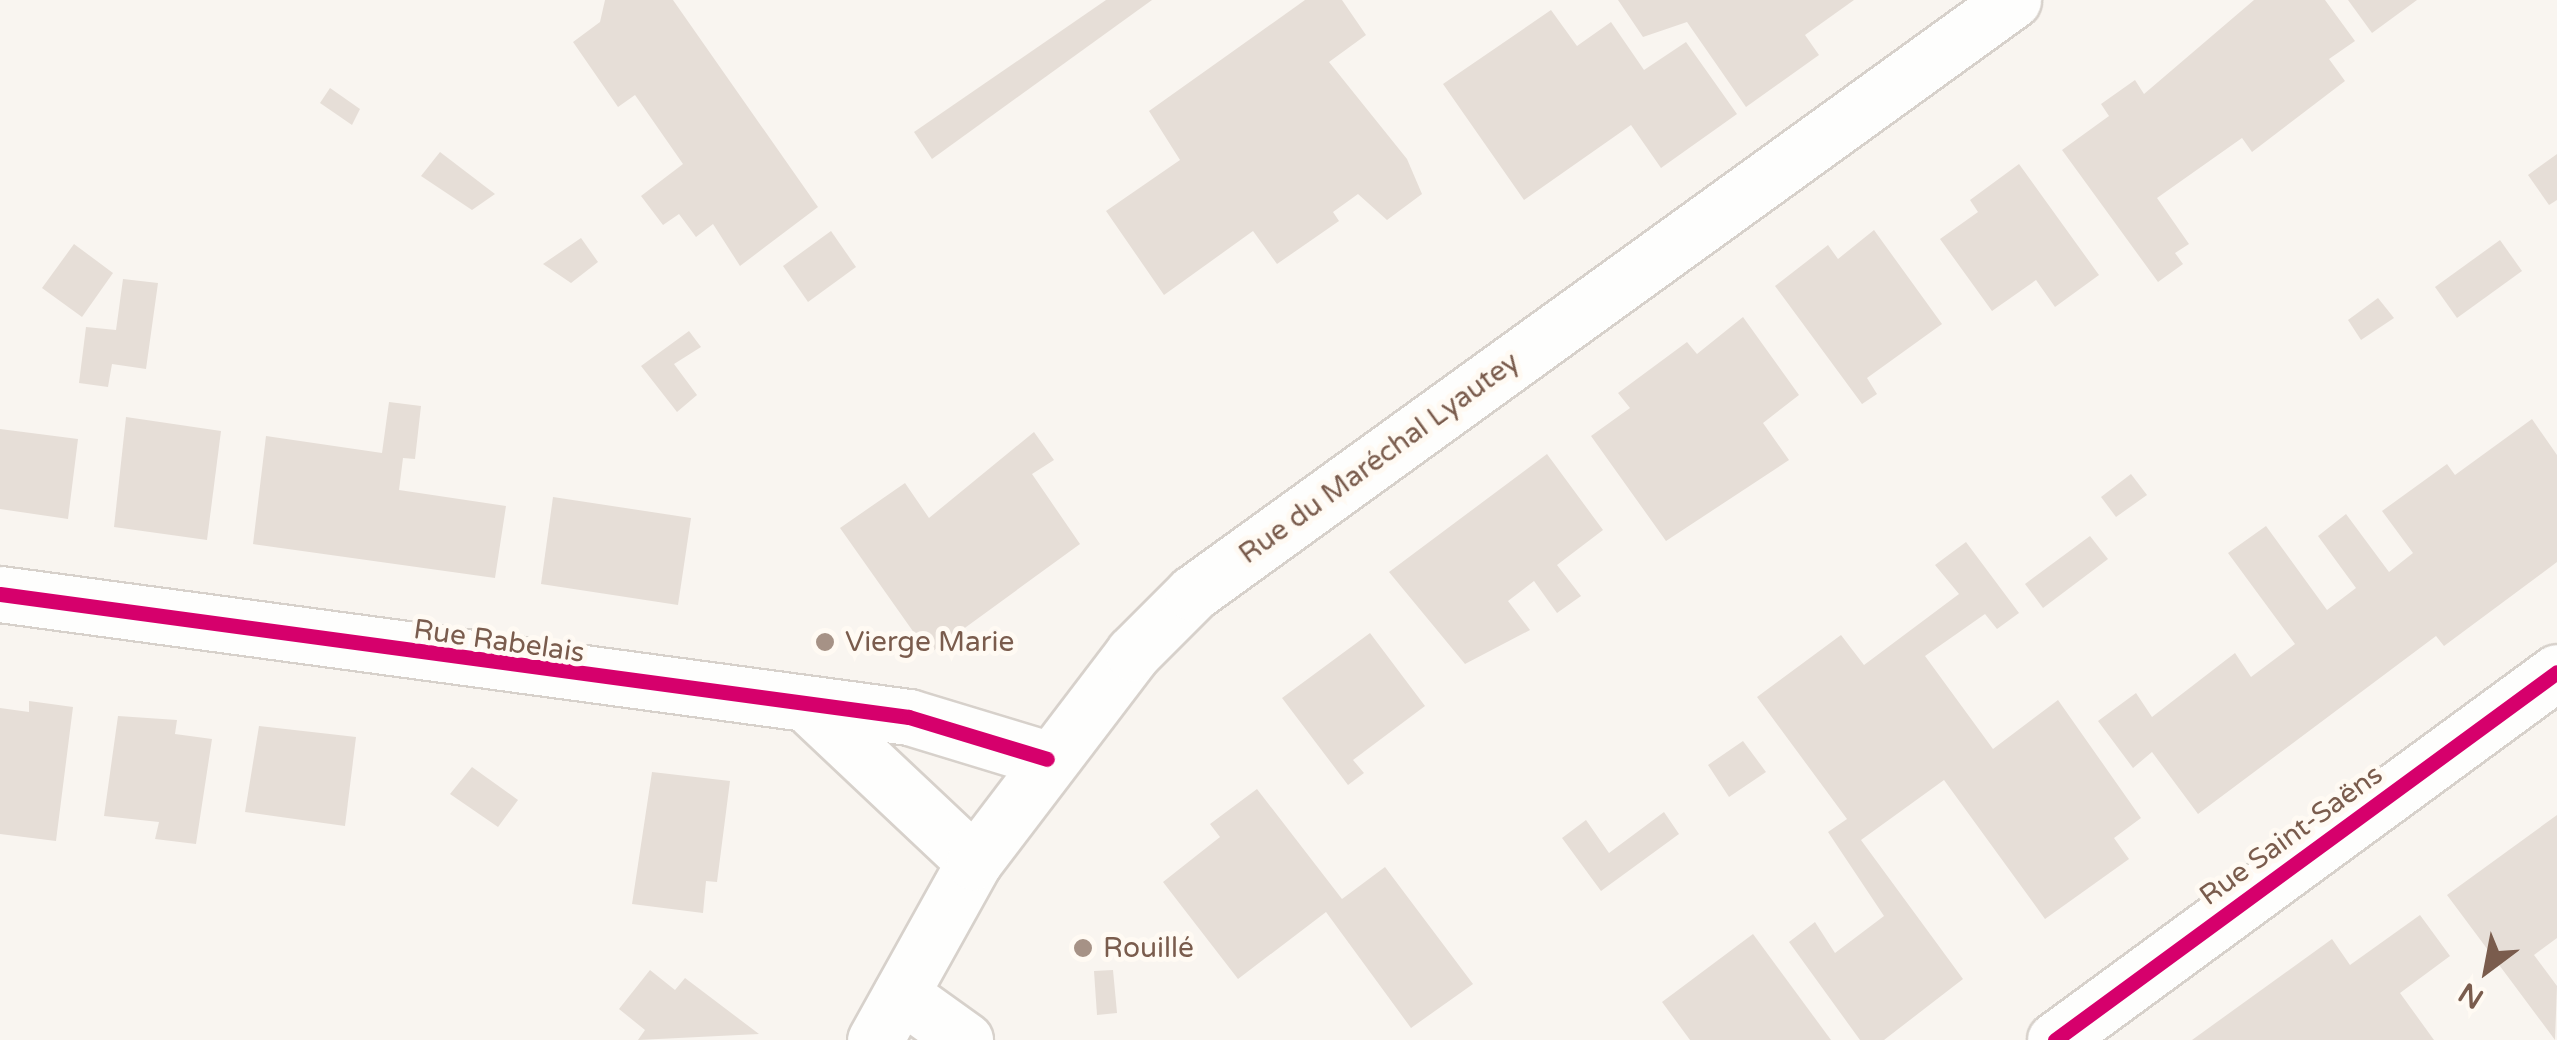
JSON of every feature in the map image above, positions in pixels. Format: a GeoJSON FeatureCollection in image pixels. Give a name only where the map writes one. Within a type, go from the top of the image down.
{"type":"FeatureCollection","features":[{"type":"Feature","properties":{"kind":"street","name":"Rue du Maréchal Lyautey"},"geometry":{"type":"LineString","coordinates":[[888,1017],[974,862],[1047,759],[1192,593],[2013,0]]}},
{"type":"Feature","properties":{"kind":"street","name":"Rue Rabelais"},"geometry":{"type":"LineString","coordinates":[[0,594],[814,711],[909,717],[1047,759]]}},
{"type":"Feature","properties":{"kind":"street","name":"Rue Saint-Saëns"},"geometry":{"type":"LineString","coordinates":[[2055,1040],[2557,672]]}},
{"type":"Feature","properties":{"kind":"street"},"geometry":{"type":"LineString","coordinates":[[814,711],[974,862]]}},
{"type":"Feature","properties":{"kind":"street"},"geometry":{"type":"LineString","coordinates":[[888,1017],[965,1040]]}},
{"type":"Feature","properties":{"kind":"building"},"geometry":{"type":"Polygon","coordinates":[[[605,0],[673,0],[818,207],[740,266],[713,224],[696,237],[679,214],[663,225],[641,196],[683,164],[635,95],[618,107],[573,42],[600,22],[605,0]]]}},
{"type":"Feature","properties":{"kind":"building"},"geometry":{"type":"Polygon","coordinates":[[[1106,0],[1152,0],[932,159],[914,132],[1106,0]]]}},
{"type":"Feature","properties":{"kind":"building"},"geometry":{"type":"Polygon","coordinates":[[[1305,0],[1342,0],[1366,35],[1329,62],[1407,159],[1422,194],[1387,220],[1358,194],[1333,212],[1339,221],[1277,264],[1253,231],[1164,295],[1106,211],[1180,160],[1149,111],[1305,0]]]}},
{"type":"Feature","properties":{"kind":"building"},"geometry":{"type":"Polygon","coordinates":[[[1618,0],[1854,0],[1805,35],[1819,55],[1746,107],[1687,22],[1643,37],[1618,0]]]}},
{"type":"Feature","properties":{"kind":"building"},"geometry":{"type":"Polygon","coordinates":[[[2254,0],[2325,0],[2355,41],[2329,59],[2345,81],[2252,152],[2242,138],[2157,198],[2189,244],[2175,253],[2183,264],[2158,282],[2062,150],[2109,116],[2101,104],[2135,80],[2144,94],[2254,0]]]}},
{"type":"Feature","properties":{"kind":"building"},"geometry":{"type":"Polygon","coordinates":[[[2348,0],[2417,0],[2372,33],[2348,0]]]}},
{"type":"Feature","properties":{"kind":"building"},"geometry":{"type":"Polygon","coordinates":[[[1551,10],[1577,46],[1611,22],[1644,70],[1686,42],[1737,114],[1661,168],[1631,125],[1524,200],[1443,84],[1551,10]]]}},
{"type":"Feature","properties":{"kind":"building"},"geometry":{"type":"Polygon","coordinates":[[[330,88],[360,109],[352,125],[320,103],[330,88]]]}},
{"type":"Feature","properties":{"kind":"building"},"geometry":{"type":"Polygon","coordinates":[[[440,152],[495,194],[472,210],[421,176],[440,152]]]}},
{"type":"Feature","properties":{"kind":"building"},"geometry":{"type":"Polygon","coordinates":[[[2557,154],[2557,200],[2549,205],[2528,175],[2557,154]]]}},
{"type":"Feature","properties":{"kind":"building"},"geometry":{"type":"Polygon","coordinates":[[[2019,164],[2099,275],[2055,307],[2036,280],[1992,311],[1940,239],[1978,212],[1970,200],[2019,164]]]}},
{"type":"Feature","properties":{"kind":"building"},"geometry":{"type":"Polygon","coordinates":[[[1874,230],[1942,324],[1867,378],[1877,394],[1862,404],[1775,286],[1828,245],[1838,259],[1874,230]]]}},
{"type":"Feature","properties":{"kind":"building"},"geometry":{"type":"Polygon","coordinates":[[[831,231],[856,267],[808,302],[783,266],[831,231]]]}},
{"type":"Feature","properties":{"kind":"building"},"geometry":{"type":"Polygon","coordinates":[[[581,238],[598,262],[571,283],[543,264],[581,238]]]}},
{"type":"Feature","properties":{"kind":"building"},"geometry":{"type":"Polygon","coordinates":[[[2500,240],[2522,271],[2457,318],[2435,287],[2500,240]]]}},
{"type":"Feature","properties":{"kind":"building"},"geometry":{"type":"Polygon","coordinates":[[[74,244],[113,273],[82,317],[42,288],[74,244]]]}},
{"type":"Feature","properties":{"kind":"building"},"geometry":{"type":"Polygon","coordinates":[[[123,279],[158,283],[146,369],[112,364],[108,387],[79,383],[86,327],[116,330],[123,279]]]}},
{"type":"Feature","properties":{"kind":"building"},"geometry":{"type":"Polygon","coordinates":[[[2378,298],[2394,318],[2361,340],[2348,320],[2378,298]]]}},
{"type":"Feature","properties":{"kind":"building"},"geometry":{"type":"Polygon","coordinates":[[[1743,317],[1799,395],[1763,423],[1789,460],[1666,541],[1591,436],[1630,408],[1618,393],[1687,342],[1697,354],[1743,317]]]}},
{"type":"Feature","properties":{"kind":"building"},"geometry":{"type":"Polygon","coordinates":[[[689,331],[701,347],[674,364],[697,395],[677,412],[641,366],[689,331]]]}},
{"type":"Feature","properties":{"kind":"building"},"geometry":{"type":"Polygon","coordinates":[[[389,402],[421,406],[415,459],[403,458],[399,490],[506,506],[495,578],[253,544],[266,436],[382,453],[389,402]]]}},
{"type":"Feature","properties":{"kind":"building"},"geometry":{"type":"Polygon","coordinates":[[[126,417],[221,431],[207,540],[114,527],[126,417]]]}},
{"type":"Feature","properties":{"kind":"building"},"geometry":{"type":"Polygon","coordinates":[[[2532,419],[2557,455],[2557,562],[2444,646],[2436,636],[2198,814],[2152,752],[2133,768],[2098,721],[2136,693],[2152,717],[2235,653],[2251,677],[2295,644],[2228,553],[2266,526],[2327,610],[2356,588],[2318,536],[2346,514],[2389,572],[2413,553],[2382,511],[2447,464],[2455,475],[2532,419]]]}},
{"type":"Feature","properties":{"kind":"building"},"geometry":{"type":"Polygon","coordinates":[[[0,429],[78,439],[68,519],[0,509],[0,429]]]}},
{"type":"Feature","properties":{"kind":"building"},"geometry":{"type":"Polygon","coordinates":[[[1034,432],[1054,460],[1032,474],[1080,544],[929,654],[840,528],[905,483],[929,518],[1034,432]]]}},
{"type":"Feature","properties":{"kind":"building"},"geometry":{"type":"Polygon","coordinates":[[[1547,454],[1603,530],[1557,565],[1581,596],[1557,613],[1534,581],[1508,601],[1530,630],[1465,664],[1389,572],[1547,454]]]}},
{"type":"Feature","properties":{"kind":"building"},"geometry":{"type":"Polygon","coordinates":[[[2131,474],[2147,495],[2116,517],[2101,497],[2131,474]]]}},
{"type":"Feature","properties":{"kind":"building"},"geometry":{"type":"Polygon","coordinates":[[[553,497],[691,518],[678,605],[541,584],[553,497]]]}},
{"type":"Feature","properties":{"kind":"building"},"geometry":{"type":"Polygon","coordinates":[[[2090,536],[2108,559],[2043,608],[2025,584],[2090,536]]]}},
{"type":"Feature","properties":{"kind":"building"},"geometry":{"type":"Polygon","coordinates":[[[1966,542],[2019,613],[1997,629],[1985,614],[1925,656],[1993,749],[2058,700],[2141,818],[2114,838],[2129,859],[2045,919],[1944,780],[1861,840],[1963,979],[1884,1040],[1860,1040],[1789,942],[1815,922],[1835,953],[1884,916],[1828,832],[1847,819],[1757,697],[1841,635],[1864,665],[1959,594],[1935,565],[1966,542]]]}},
{"type":"Feature","properties":{"kind":"building"},"geometry":{"type":"Polygon","coordinates":[[[1370,633],[1425,706],[1353,760],[1364,773],[1348,785],[1282,698],[1370,633]]]}},
{"type":"Feature","properties":{"kind":"building"},"geometry":{"type":"Polygon","coordinates":[[[29,701],[73,707],[56,841],[0,834],[0,708],[29,712],[29,701]]]}},
{"type":"Feature","properties":{"kind":"building"},"geometry":{"type":"Polygon","coordinates":[[[118,716],[177,720],[175,734],[212,739],[196,844],[155,839],[159,822],[104,816],[118,716]]]}},
{"type":"Feature","properties":{"kind":"building"},"geometry":{"type":"Polygon","coordinates":[[[259,726],[356,737],[345,826],[245,812],[259,726]]]}},
{"type":"Feature","properties":{"kind":"building"},"geometry":{"type":"Polygon","coordinates":[[[1743,741],[1766,772],[1729,797],[1708,765],[1743,741]]]}},
{"type":"Feature","properties":{"kind":"building"},"geometry":{"type":"Polygon","coordinates":[[[472,767],[518,800],[498,827],[450,794],[472,767]]]}},
{"type":"Feature","properties":{"kind":"building"},"geometry":{"type":"Polygon","coordinates":[[[652,772],[730,781],[717,882],[706,881],[703,913],[632,904],[652,772]]]}},
{"type":"Feature","properties":{"kind":"building"},"geometry":{"type":"Polygon","coordinates":[[[1257,789],[1342,899],[1385,867],[1473,984],[1411,1028],[1326,912],[1238,979],[1163,882],[1220,837],[1210,824],[1257,789]]]}},
{"type":"Feature","properties":{"kind":"building"},"geometry":{"type":"Polygon","coordinates":[[[1664,812],[1679,834],[1601,891],[1562,838],[1586,820],[1609,853],[1664,812]]]}},
{"type":"Feature","properties":{"kind":"building"},"geometry":{"type":"Polygon","coordinates":[[[2557,815],[2557,938],[2534,955],[2557,986],[2555,1040],[2447,895],[2557,815]]]}},
{"type":"Feature","properties":{"kind":"building"},"geometry":{"type":"Polygon","coordinates":[[[2420,915],[2450,956],[2400,993],[2434,1040],[2192,1040],[2332,939],[2350,965],[2420,915]]]}},
{"type":"Feature","properties":{"kind":"building"},"geometry":{"type":"Polygon","coordinates":[[[1753,934],[1831,1040],[1690,1040],[1662,1002],[1753,934]]]}},
{"type":"Feature","properties":{"kind":"building"},"geometry":{"type":"Polygon","coordinates":[[[650,970],[675,990],[685,978],[759,1034],[638,1040],[645,1030],[619,1009],[650,970]]]}},
{"type":"Feature","properties":{"kind":"building"},"geometry":{"type":"Polygon","coordinates":[[[1113,970],[1117,1013],[1097,1015],[1094,971],[1113,970]]]}},
{"type":"Feature","properties":{"kind":"cycle path"},"geometry":{"type":"LineString","coordinates":[[0,594],[909,717],[1047,759]]}},
{"type":"Feature","properties":{"kind":"cycle path"},"geometry":{"type":"LineString","coordinates":[[2055,1040],[2557,672]]}},
{"type":"Feature","properties":{"kind":"place","name":"Vierge Marie"},"geometry":{"type":"Point","coordinates":[825,642]}},
{"type":"Feature","properties":{"kind":"place","name":"Rouillé"},"geometry":{"type":"Point","coordinates":[1083,948]}}]}
